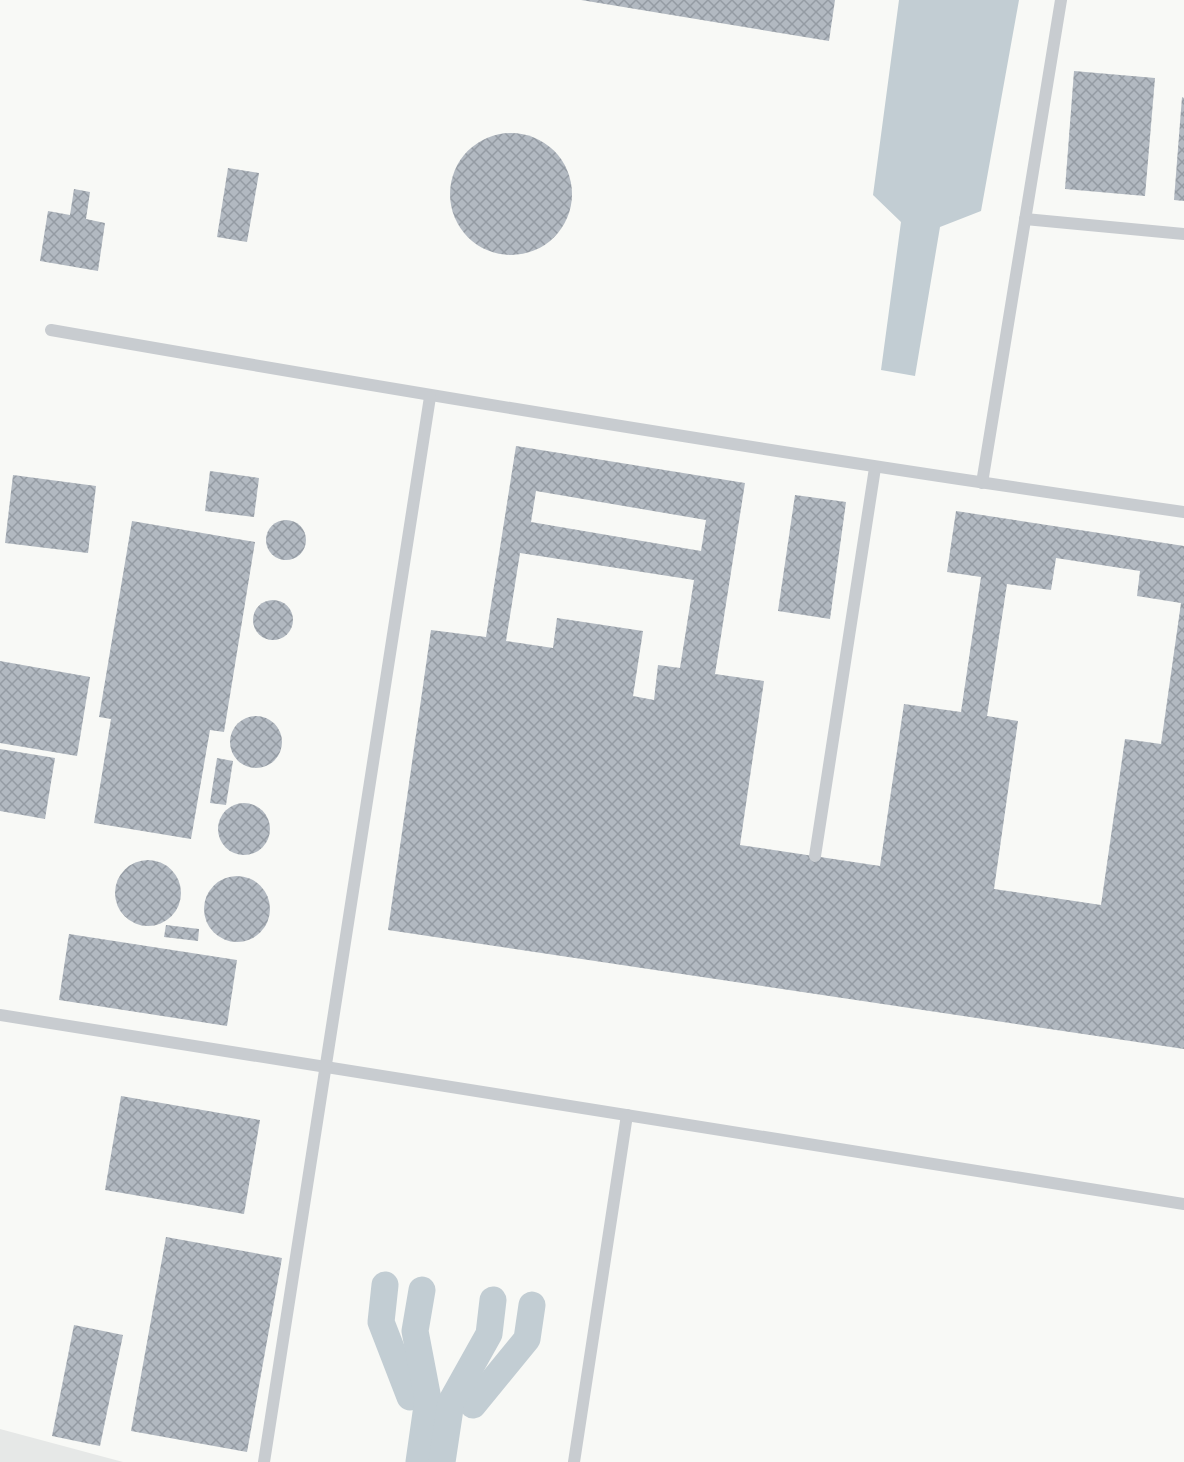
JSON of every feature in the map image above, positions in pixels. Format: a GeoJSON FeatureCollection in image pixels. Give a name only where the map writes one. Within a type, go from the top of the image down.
{"type":"FeatureCollection","features":[{"type":"Feature","properties":{"kind":"lane"},"geometry":{"type":"LineString","coordinates":[[982,483],[1061,0]]}},
{"type":"Feature","properties":{"kind":"lane"},"geometry":{"type":"LineString","coordinates":[[1025,219],[1184,234]]}},
{"type":"Feature","properties":{"kind":"lane"},"geometry":{"type":"LineString","coordinates":[[51,330],[430,397],[875,468],[1184,512]]}},
{"type":"Feature","properties":{"kind":"lane"},"geometry":{"type":"LineString","coordinates":[[264,1462],[430,397]]}},
{"type":"Feature","properties":{"kind":"lane"},"geometry":{"type":"LineString","coordinates":[[815,856],[875,468]]}},
{"type":"Feature","properties":{"kind":"lane"},"geometry":{"type":"LineString","coordinates":[[0,1015],[1184,1204]]}},
{"type":"Feature","properties":{"kind":"lane"},"geometry":{"type":"LineString","coordinates":[[574,1462],[627,1115]]}},
{"type":"Feature","properties":{"kind":"shaded area"},"geometry":{"type":"Polygon","coordinates":[[[899,0],[1019,0],[981,211],[940,227],[915,376],[881,370],[901,222],[873,195],[899,0]]]}},
{"type":"Feature","properties":{"kind":"shaded area"},"geometry":{"type":"Polygon","coordinates":[[[0,1429],[123,1462],[0,1462],[0,1429]]]}},
{"type":"Feature","properties":{"kind":"building"},"geometry":{"type":"Polygon","coordinates":[[[581,0],[835,0],[829,41],[581,0]]]}},
{"type":"Feature","properties":{"kind":"building"},"geometry":{"type":"Polygon","coordinates":[[[1074,71],[1155,78],[1145,196],[1065,189],[1074,71]]]}},
{"type":"Feature","properties":{"kind":"building"},"geometry":{"type":"Polygon","coordinates":[[[1182,97],[1184,98],[1184,201],[1174,200],[1182,97]]]}},
{"type":"Feature","properties":{"kind":"building"},"geometry":{"type":"Polygon","coordinates":[[[511,133],[534,138],[545,143],[554,151],[562,160],[567,171],[572,194],[567,217],[562,228],[554,237],[545,245],[534,250],[511,255],[488,250],[477,245],[468,237],[460,228],[455,217],[450,194],[455,171],[460,160],[468,151],[477,143],[488,138],[511,133]]]}},
{"type":"Feature","properties":{"kind":"building"},"geometry":{"type":"Polygon","coordinates":[[[228,168],[259,173],[247,242],[217,237],[228,168]]]}},
{"type":"Feature","properties":{"kind":"building"},"geometry":{"type":"Polygon","coordinates":[[[74,189],[90,192],[86,219],[105,223],[98,271],[40,261],[48,211],[70,215],[74,189]]]}},
{"type":"Feature","properties":{"kind":"building"},"geometry":{"type":"Polygon","coordinates":[[[516,446],[745,483],[715,674],[764,681],[740,845],[880,866],[904,704],[961,712],[981,577],[947,572],[956,511],[1184,546],[1184,1049],[388,930],[431,630],[486,637],[516,446]],[[536,491],[531,522],[701,551],[706,520],[536,491]],[[520,553],[506,641],[553,648],[557,618],[643,631],[633,696],[654,700],[658,665],[680,668],[694,580],[520,553]],[[1056,558],[1051,590],[1007,584],[987,716],[1018,721],[994,889],[1101,905],[1125,739],[1161,744],[1181,603],[1137,596],[1140,571],[1056,558]]]}},
{"type":"Feature","properties":{"kind":"building"},"geometry":{"type":"Polygon","coordinates":[[[210,471],[259,478],[254,517],[205,511],[210,471]]]}},
{"type":"Feature","properties":{"kind":"building"},"geometry":{"type":"Polygon","coordinates":[[[13,475],[96,486],[88,553],[5,543],[13,475]]]}},
{"type":"Feature","properties":{"kind":"building"},"geometry":{"type":"Polygon","coordinates":[[[795,495],[846,502],[830,619],[778,611],[795,495]]]}},
{"type":"Feature","properties":{"kind":"building"},"geometry":{"type":"Polygon","coordinates":[[[286,520],[294,521],[300,526],[305,532],[305,548],[300,554],[294,559],[286,560],[278,559],[272,554],[267,548],[266,540],[267,532],[272,526],[278,521],[286,520]]]}},
{"type":"Feature","properties":{"kind":"building"},"geometry":{"type":"Polygon","coordinates":[[[132,521],[255,542],[224,732],[210,730],[191,839],[94,823],[111,719],[99,717],[132,521]]]}},
{"type":"Feature","properties":{"kind":"building"},"geometry":{"type":"Polygon","coordinates":[[[273,600],[281,601],[287,606],[292,612],[292,628],[287,634],[281,639],[273,640],[265,639],[259,634],[254,628],[253,620],[254,612],[259,606],[265,601],[273,600]]]}},
{"type":"Feature","properties":{"kind":"building"},"geometry":{"type":"Polygon","coordinates":[[[0,661],[90,677],[77,756],[0,743],[0,661]]]}},
{"type":"Feature","properties":{"kind":"building"},"geometry":{"type":"Polygon","coordinates":[[[256,716],[266,718],[274,724],[280,732],[282,742],[280,752],[274,760],[266,766],[256,768],[246,766],[238,760],[232,752],[230,742],[232,732],[238,724],[246,718],[256,716]]]}},
{"type":"Feature","properties":{"kind":"building"},"geometry":{"type":"Polygon","coordinates":[[[0,749],[55,758],[45,819],[0,811],[0,749]]]}},
{"type":"Feature","properties":{"kind":"building"},"geometry":{"type":"Polygon","coordinates":[[[217,758],[233,761],[226,805],[210,803],[217,758]]]}},
{"type":"Feature","properties":{"kind":"building"},"geometry":{"type":"Polygon","coordinates":[[[244,803],[258,807],[266,815],[270,829],[266,843],[258,851],[244,855],[230,851],[222,843],[218,829],[222,815],[230,807],[244,803]]]}},
{"type":"Feature","properties":{"kind":"building"},"geometry":{"type":"Polygon","coordinates":[[[148,860],[161,863],[171,870],[178,880],[181,893],[178,906],[171,916],[161,923],[148,926],[135,923],[125,916],[118,906],[115,893],[118,880],[125,870],[135,863],[148,860]]]}},
{"type":"Feature","properties":{"kind":"building"},"geometry":{"type":"Polygon","coordinates":[[[237,876],[250,879],[260,886],[267,896],[270,909],[267,922],[260,932],[250,939],[237,942],[224,939],[214,932],[207,922],[204,909],[207,896],[214,886],[224,879],[237,876]]]}},
{"type":"Feature","properties":{"kind":"building"},"geometry":{"type":"Polygon","coordinates":[[[166,925],[199,929],[198,941],[164,937],[166,925]]]}},
{"type":"Feature","properties":{"kind":"building"},"geometry":{"type":"Polygon","coordinates":[[[69,934],[237,960],[227,1026],[59,1000],[69,934]]]}},
{"type":"Feature","properties":{"kind":"building"},"geometry":{"type":"Polygon","coordinates":[[[121,1096],[260,1120],[244,1214],[105,1190],[121,1096]]]}},
{"type":"Feature","properties":{"kind":"building"},"geometry":{"type":"Polygon","coordinates":[[[166,1237],[282,1258],[247,1452],[131,1431],[166,1237]]]}},
{"type":"Feature","properties":{"kind":"building"},"geometry":{"type":"Polygon","coordinates":[[[74,1325],[123,1335],[100,1446],[52,1436],[74,1325]]]}},
{"type":"Feature","properties":{"kind":"waterway"},"geometry":{"type":"LineString","coordinates":[[385,1285],[381,1322],[410,1397]]}},
{"type":"Feature","properties":{"kind":"waterway"},"geometry":{"type":"LineString","coordinates":[[419,1462],[428,1399],[415,1331],[422,1290]]}},
{"type":"Feature","properties":{"kind":"waterway"},"geometry":{"type":"LineString","coordinates":[[442,1462],[451,1402],[489,1334],[493,1300]]}},
{"type":"Feature","properties":{"kind":"waterway"},"geometry":{"type":"LineString","coordinates":[[473,1405],[527,1339],[532,1305]]}}]}
